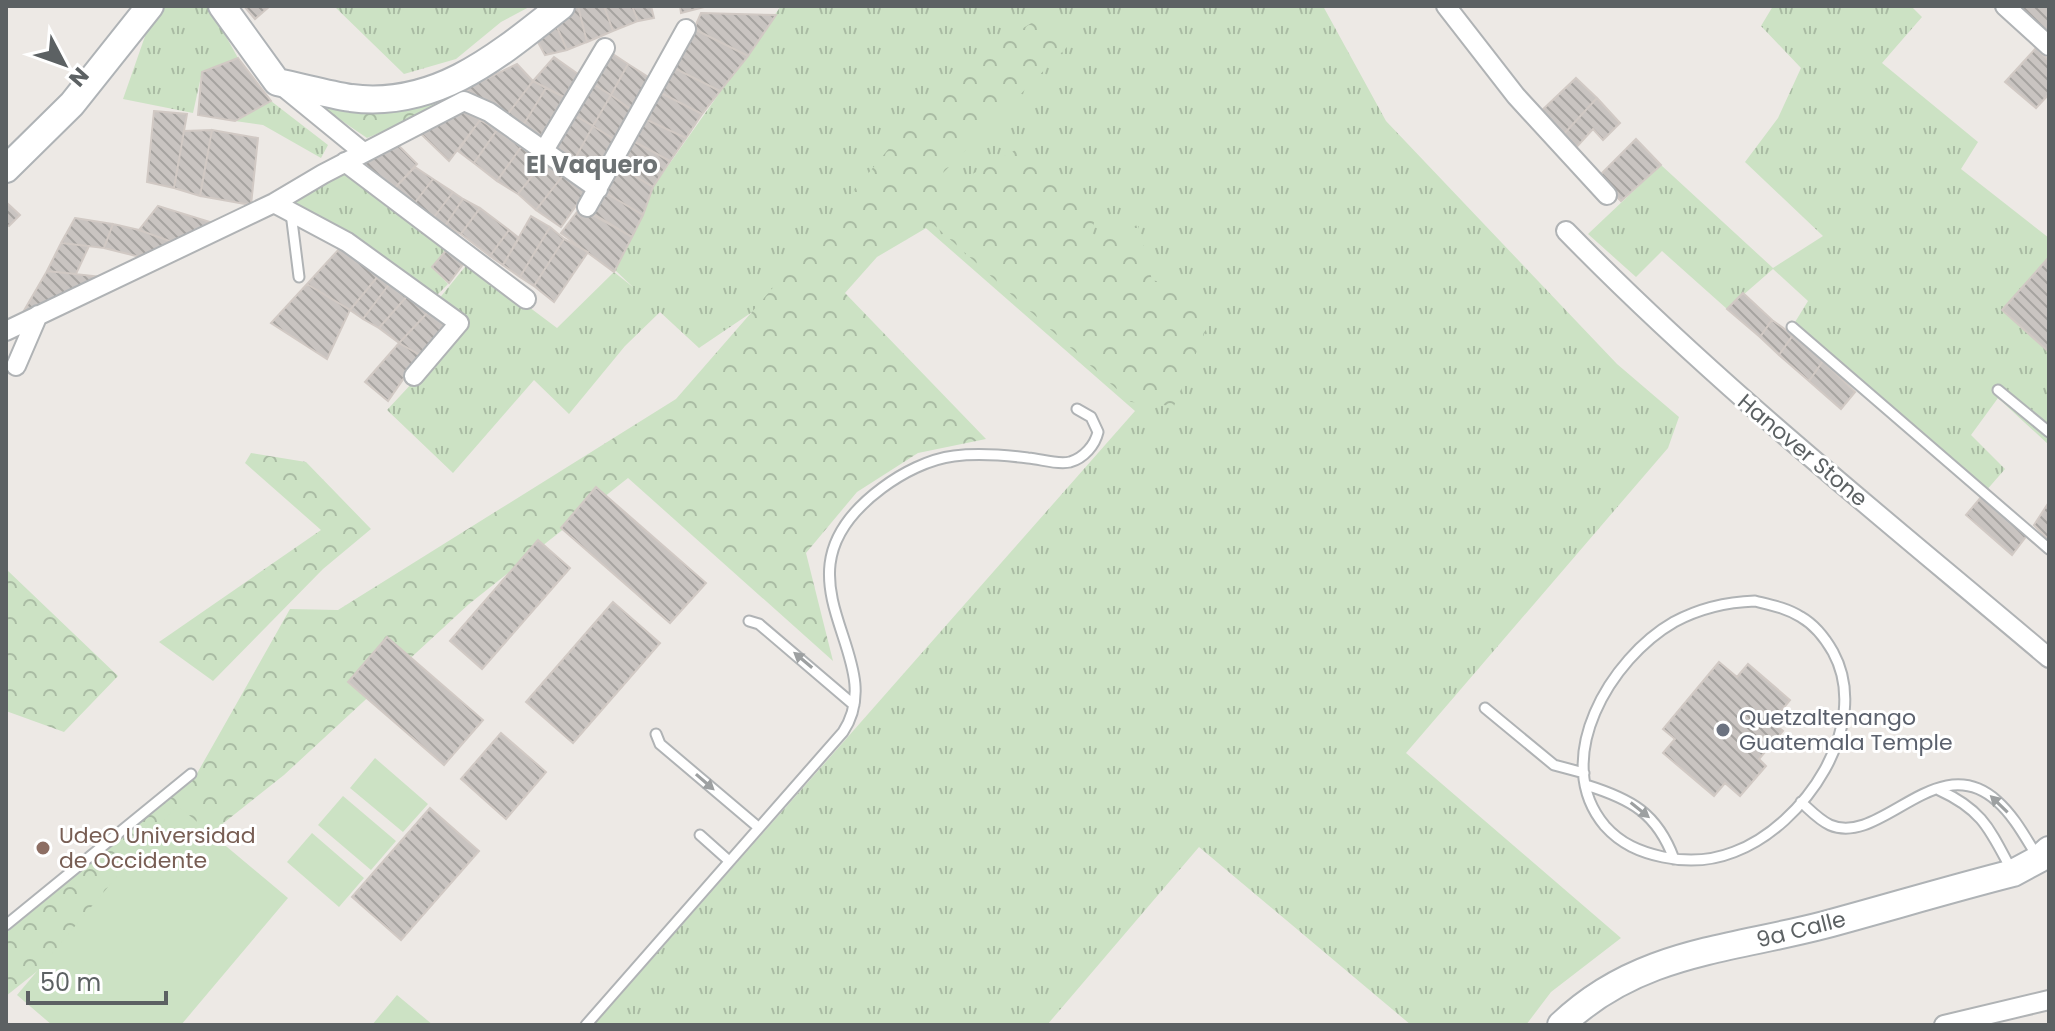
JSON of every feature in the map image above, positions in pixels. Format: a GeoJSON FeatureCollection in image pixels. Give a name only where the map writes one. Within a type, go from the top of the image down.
{"type":"FeatureCollection","features":[{"type":"Feature","properties":{"kind":"main road"},"geometry":{"type":"LineString","coordinates":[[6,169],[72,104],[150,6]]}},
{"type":"Feature","properties":{"kind":"main road"},"geometry":{"type":"LineString","coordinates":[[222,6],[277,82],[351,98],[377,99],[406,97],[441,88],[469,73],[561,6]]}},
{"type":"Feature","properties":{"kind":"main road","name":"9a Calle"},"geometry":{"type":"LineString","coordinates":[[1561,1025],[1600,994],[1627,977],[1657,964],[1823,925],[2013,873],[2044,855]]}},
{"type":"Feature","properties":{"kind":"street"},"geometry":{"type":"LineString","coordinates":[[1446,6],[1516,96],[1607,195]]}},
{"type":"Feature","properties":{"kind":"street"},"geometry":{"type":"LineString","coordinates":[[2005,6],[2049,46]]}},
{"type":"Feature","properties":{"kind":"street"},"geometry":{"type":"LineString","coordinates":[[587,207],[686,29]]}},
{"type":"Feature","properties":{"kind":"street"},"geometry":{"type":"LineString","coordinates":[[543,152],[605,48]]}},
{"type":"Feature","properties":{"kind":"street"},"geometry":{"type":"LineString","coordinates":[[277,82],[363,152]]}},
{"type":"Feature","properties":{"kind":"street"},"geometry":{"type":"LineString","coordinates":[[6,331],[283,207],[345,162],[464,101],[489,112],[598,189]]}},
{"type":"Feature","properties":{"kind":"street"},"geometry":{"type":"LineString","coordinates":[[345,162],[526,299]]}},
{"type":"Feature","properties":{"kind":"street"},"geometry":{"type":"LineString","coordinates":[[283,207],[347,242],[459,323],[414,376]]}},
{"type":"Feature","properties":{"kind":"street","name":"Hanover Stone"},"geometry":{"type":"LineString","coordinates":[[1566,231],[1652,317],[1733,390],[2049,658]]}},
{"type":"Feature","properties":{"kind":"street"},"geometry":{"type":"LineString","coordinates":[[16,366],[38,315]]}},
{"type":"Feature","properties":{"kind":"street"},"geometry":{"type":"LineString","coordinates":[[1944,1025],[2049,1000]]}},
{"type":"Feature","properties":{"kind":"lane"},"geometry":{"type":"LineString","coordinates":[[283,207],[299,277]]}},
{"type":"Feature","properties":{"kind":"lane"},"geometry":{"type":"LineString","coordinates":[[1792,327],[2049,549]]}},
{"type":"Feature","properties":{"kind":"lane"},"geometry":{"type":"LineString","coordinates":[[1998,390],[2049,432]]}},
{"type":"Feature","properties":{"kind":"lane"},"geometry":{"type":"LineString","coordinates":[[586,1025],[843,732],[851,718],[856,686],[833,606],[829,564],[835,543],[846,524],[863,504],[903,474],[953,456],[1001,455],[1073,461],[1090,448],[1098,432],[1091,417],[1077,409]]}},
{"type":"Feature","properties":{"kind":"lane"},"geometry":{"type":"LineString","coordinates":[[1755,601],[1780,607],[1814,627],[1838,662],[1845,685],[1845,710],[1833,756],[1801,802],[1774,829],[1736,852],[1714,858],[1674,859],[1638,850],[1616,838],[1600,820],[1584,773],[1587,736],[1595,709],[1608,687],[1653,637],[1700,610],[1728,602],[1755,601]]}},
{"type":"Feature","properties":{"kind":"lane"},"geometry":{"type":"LineString","coordinates":[[749,621],[759,624],[854,705]]}},
{"type":"Feature","properties":{"kind":"lane"},"geometry":{"type":"LineString","coordinates":[[1485,708],[1554,765],[1584,773]]}},
{"type":"Feature","properties":{"kind":"lane"},"geometry":{"type":"LineString","coordinates":[[656,734],[660,744],[758,827]]}},
{"type":"Feature","properties":{"kind":"lane"},"geometry":{"type":"LineString","coordinates":[[6,925],[191,774]]}},
{"type":"Feature","properties":{"kind":"lane"},"geometry":{"type":"LineString","coordinates":[[1801,802],[1829,825],[1848,829],[1865,824],[1918,797],[1951,784],[1961,784],[1990,795],[2044,855]]}},
{"type":"Feature","properties":{"kind":"lane"},"geometry":{"type":"LineString","coordinates":[[1586,785],[1616,794],[1644,812],[1666,838],[1674,859]]}},
{"type":"Feature","properties":{"kind":"lane"},"geometry":{"type":"LineString","coordinates":[[1939,790],[1965,803],[1978,815],[1990,830],[2013,873]]}},
{"type":"Feature","properties":{"kind":"lane"},"geometry":{"type":"LineString","coordinates":[[700,835],[728,860]]}},
{"type":"Feature","properties":{"kind":"green space"},"geometry":{"type":"Polygon","coordinates":[[[160,6],[209,6],[238,58],[202,72],[193,113],[123,99],[150,22],[160,6]]]}},
{"type":"Feature","properties":{"kind":"green space"},"geometry":{"type":"Polygon","coordinates":[[[334,6],[531,6],[501,22],[456,59],[404,74],[334,6]]]}},
{"type":"Feature","properties":{"kind":"green space"},"geometry":{"type":"Polygon","coordinates":[[[781,6],[1323,6],[1386,121],[1617,364],[1679,417],[1668,448],[1406,753],[1621,938],[1551,992],[1526,1025],[1411,1025],[1199,847],[1047,1025],[594,1025],[1135,411],[904,209],[699,348],[660,312],[625,346],[569,414],[534,380],[453,473],[387,410],[467,324],[438,300],[469,262],[557,328],[614,272],[634,288],[615,270],[653,187],[781,6]]]}},
{"type":"Feature","properties":{"kind":"green space"},"geometry":{"type":"Polygon","coordinates":[[[1773,6],[1911,6],[1922,17],[1882,63],[1978,142],[1961,169],[2049,238],[2049,257],[2002,310],[2049,352],[2049,445],[1998,398],[1971,435],[2005,469],[1985,492],[1792,327],[1808,301],[1773,269],[1727,309],[1662,251],[1636,277],[1588,234],[1661,165],[1773,268],[1823,236],[1745,162],[1778,118],[1801,68],[1761,26],[1773,6]]]}},
{"type":"Feature","properties":{"kind":"green space"},"geometry":{"type":"Polygon","coordinates":[[[1046,14],[1068,46],[940,176],[953,185],[1026,144],[1095,214],[1092,239],[1138,225],[1152,280],[1185,288],[1210,320],[1174,406],[1131,402],[933,224],[877,257],[845,293],[986,439],[918,453],[857,492],[806,553],[833,661],[628,478],[469,604],[284,775],[6,996],[6,933],[195,777],[290,609],[338,610],[676,399],[791,267],[952,72],[1046,14]]]}},
{"type":"Feature","properties":{"kind":"green space"},"geometry":{"type":"Polygon","coordinates":[[[438,94],[448,105],[367,138],[317,104],[438,94]]]}},
{"type":"Feature","properties":{"kind":"green space"},"geometry":{"type":"Polygon","coordinates":[[[271,101],[328,145],[321,158],[263,125],[235,121],[271,101]]]}},
{"type":"Feature","properties":{"kind":"green space"},"geometry":{"type":"Polygon","coordinates":[[[344,168],[449,247],[432,267],[448,284],[434,298],[284,203],[344,168]]]}},
{"type":"Feature","properties":{"kind":"green space"},"geometry":{"type":"Polygon","coordinates":[[[251,453],[306,462],[371,529],[323,569],[213,681],[159,642],[321,530],[245,463],[251,453]]]}},
{"type":"Feature","properties":{"kind":"green space"},"geometry":{"type":"Polygon","coordinates":[[[6,569],[118,676],[64,732],[6,711],[6,569]]]}},
{"type":"Feature","properties":{"kind":"green space"},"geometry":{"type":"Polygon","coordinates":[[[375,758],[428,804],[403,832],[350,788],[375,758]]]}},
{"type":"Feature","properties":{"kind":"green space"},"geometry":{"type":"Polygon","coordinates":[[[343,796],[396,841],[371,870],[318,825],[343,796]]]}},
{"type":"Feature","properties":{"kind":"green space"},"geometry":{"type":"Polygon","coordinates":[[[177,805],[288,898],[181,1025],[52,1025],[17,995],[177,805]]]}},
{"type":"Feature","properties":{"kind":"green space"},"geometry":{"type":"Polygon","coordinates":[[[312,833],[364,878],[339,907],[287,862],[312,833]]]}},
{"type":"Feature","properties":{"kind":"green space"},"geometry":{"type":"Polygon","coordinates":[[[397,995],[433,1025],[372,1025],[397,995]]]}},
{"type":"Feature","properties":{"kind":"building"},"geometry":{"type":"Polygon","coordinates":[[[244,6],[270,6],[255,19],[244,6]]]}},
{"type":"Feature","properties":{"kind":"building"},"geometry":{"type":"Polygon","coordinates":[[[570,6],[578,6],[587,42],[567,50],[553,18],[570,6]]]}},
{"type":"Feature","properties":{"kind":"building"},"geometry":{"type":"Polygon","coordinates":[[[578,6],[604,6],[613,31],[587,42],[578,6]]]}},
{"type":"Feature","properties":{"kind":"building"},"geometry":{"type":"Polygon","coordinates":[[[604,6],[632,6],[638,21],[613,31],[604,6]]]}},
{"type":"Feature","properties":{"kind":"building"},"geometry":{"type":"Polygon","coordinates":[[[632,6],[651,6],[654,18],[638,21],[632,6]]]}},
{"type":"Feature","properties":{"kind":"building"},"geometry":{"type":"Polygon","coordinates":[[[680,6],[708,6],[681,13],[680,6]]]}},
{"type":"Feature","properties":{"kind":"building"},"geometry":{"type":"Polygon","coordinates":[[[2014,6],[2049,6],[2049,36],[2014,6]]]}},
{"type":"Feature","properties":{"kind":"building"},"geometry":{"type":"Polygon","coordinates":[[[701,13],[776,15],[748,56],[694,29],[701,13]]]}},
{"type":"Feature","properties":{"kind":"building"},"geometry":{"type":"Polygon","coordinates":[[[553,18],[567,50],[545,55],[533,33],[553,18]]]}},
{"type":"Feature","properties":{"kind":"building"},"geometry":{"type":"Polygon","coordinates":[[[694,29],[748,56],[720,91],[674,68],[694,29]]]}},
{"type":"Feature","properties":{"kind":"building"},"geometry":{"type":"Polygon","coordinates":[[[2036,48],[2049,61],[2049,94],[2036,108],[2005,82],[2036,48]]]}},
{"type":"Feature","properties":{"kind":"building"},"geometry":{"type":"Polygon","coordinates":[[[610,52],[628,64],[611,95],[590,82],[610,52]]]}},
{"type":"Feature","properties":{"kind":"building"},"geometry":{"type":"Polygon","coordinates":[[[554,57],[578,74],[564,97],[533,81],[554,57]]]}},
{"type":"Feature","properties":{"kind":"building"},"geometry":{"type":"Polygon","coordinates":[[[238,58],[271,101],[235,121],[198,115],[202,72],[238,58]]]}},
{"type":"Feature","properties":{"kind":"building"},"geometry":{"type":"Polygon","coordinates":[[[517,64],[533,81],[507,115],[465,89],[517,64]]]}},
{"type":"Feature","properties":{"kind":"building"},"geometry":{"type":"Polygon","coordinates":[[[628,64],[653,80],[633,111],[611,95],[628,64]]]}},
{"type":"Feature","properties":{"kind":"building"},"geometry":{"type":"Polygon","coordinates":[[[674,68],[720,91],[702,114],[661,93],[674,68]]]}},
{"type":"Feature","properties":{"kind":"building"},"geometry":{"type":"Polygon","coordinates":[[[1576,78],[1597,98],[1562,136],[1538,114],[1576,78]]]}},
{"type":"Feature","properties":{"kind":"building"},"geometry":{"type":"Polygon","coordinates":[[[533,81],[546,88],[524,124],[507,115],[533,81]]]}},
{"type":"Feature","properties":{"kind":"building"},"geometry":{"type":"Polygon","coordinates":[[[590,82],[611,95],[593,126],[572,114],[590,82]]]}},
{"type":"Feature","properties":{"kind":"building"},"geometry":{"type":"Polygon","coordinates":[[[546,88],[564,97],[540,137],[524,124],[546,88]]]}},
{"type":"Feature","properties":{"kind":"building"},"geometry":{"type":"Polygon","coordinates":[[[661,93],[702,114],[686,138],[645,119],[661,93]]]}},
{"type":"Feature","properties":{"kind":"building"},"geometry":{"type":"Polygon","coordinates":[[[611,95],[633,111],[617,141],[593,126],[611,95]]]}},
{"type":"Feature","properties":{"kind":"building"},"geometry":{"type":"Polygon","coordinates":[[[1597,98],[1620,123],[1603,140],[1593,129],[1573,151],[1562,136],[1597,98]]]}},
{"type":"Feature","properties":{"kind":"building"},"geometry":{"type":"Polygon","coordinates":[[[464,107],[480,120],[449,161],[416,129],[464,107]]]}},
{"type":"Feature","properties":{"kind":"building"},"geometry":{"type":"Polygon","coordinates":[[[154,111],[187,114],[174,188],[147,182],[154,111]]]}},
{"type":"Feature","properties":{"kind":"building"},"geometry":{"type":"Polygon","coordinates":[[[572,114],[593,126],[572,164],[551,149],[572,114]]]}},
{"type":"Feature","properties":{"kind":"building"},"geometry":{"type":"Polygon","coordinates":[[[645,119],[686,138],[670,161],[633,141],[645,119]]]}},
{"type":"Feature","properties":{"kind":"building"},"geometry":{"type":"Polygon","coordinates":[[[480,120],[497,130],[474,163],[458,151],[480,120]]]}},
{"type":"Feature","properties":{"kind":"building"},"geometry":{"type":"Polygon","coordinates":[[[593,126],[617,141],[596,177],[572,164],[593,126]]]}},
{"type":"Feature","properties":{"kind":"building"},"geometry":{"type":"Polygon","coordinates":[[[212,130],[258,138],[251,205],[200,196],[212,130]]]}},
{"type":"Feature","properties":{"kind":"building"},"geometry":{"type":"Polygon","coordinates":[[[212,130],[200,196],[174,188],[184,131],[212,130]]]}},
{"type":"Feature","properties":{"kind":"building"},"geometry":{"type":"Polygon","coordinates":[[[497,130],[521,147],[497,181],[474,163],[497,130]]]}},
{"type":"Feature","properties":{"kind":"building"},"geometry":{"type":"Polygon","coordinates":[[[1636,139],[1661,165],[1621,201],[1598,177],[1636,139]]]}},
{"type":"Feature","properties":{"kind":"building"},"geometry":{"type":"Polygon","coordinates":[[[633,141],[670,161],[653,187],[618,166],[633,141]]]}},
{"type":"Feature","properties":{"kind":"building"},"geometry":{"type":"Polygon","coordinates":[[[397,144],[417,164],[393,190],[359,165],[397,144]]]}},
{"type":"Feature","properties":{"kind":"building"},"geometry":{"type":"Polygon","coordinates":[[[521,147],[544,161],[518,194],[497,181],[521,147]]]}},
{"type":"Feature","properties":{"kind":"building"},"geometry":{"type":"Polygon","coordinates":[[[544,161],[564,174],[536,210],[518,194],[544,161]]]}},
{"type":"Feature","properties":{"kind":"building"},"geometry":{"type":"Polygon","coordinates":[[[618,166],[653,187],[643,215],[604,192],[618,166]]]}},
{"type":"Feature","properties":{"kind":"building"},"geometry":{"type":"Polygon","coordinates":[[[415,167],[433,179],[414,204],[393,190],[415,167]]]}},
{"type":"Feature","properties":{"kind":"building"},"geometry":{"type":"Polygon","coordinates":[[[564,174],[587,190],[561,227],[536,210],[564,174]]]}},
{"type":"Feature","properties":{"kind":"building"},"geometry":{"type":"Polygon","coordinates":[[[433,179],[453,192],[434,217],[414,204],[433,179]]]}},
{"type":"Feature","properties":{"kind":"building"},"geometry":{"type":"Polygon","coordinates":[[[453,192],[463,199],[445,226],[434,217],[453,192]]]}},
{"type":"Feature","properties":{"kind":"building"},"geometry":{"type":"Polygon","coordinates":[[[604,192],[643,215],[632,237],[592,213],[604,192]]]}},
{"type":"Feature","properties":{"kind":"building"},"geometry":{"type":"Polygon","coordinates":[[[463,199],[480,208],[461,234],[445,226],[463,199]]]}},
{"type":"Feature","properties":{"kind":"building"},"geometry":{"type":"Polygon","coordinates":[[[6,202],[20,215],[9,226],[6,224],[6,202]]]}},
{"type":"Feature","properties":{"kind":"building"},"geometry":{"type":"Polygon","coordinates":[[[158,206],[210,222],[175,243],[139,230],[158,206]]]}},
{"type":"Feature","properties":{"kind":"building"},"geometry":{"type":"Polygon","coordinates":[[[480,208],[509,230],[490,256],[461,234],[480,208]]]}},
{"type":"Feature","properties":{"kind":"building"},"geometry":{"type":"Polygon","coordinates":[[[580,208],[632,237],[614,272],[561,233],[580,208]]]}},
{"type":"Feature","properties":{"kind":"building"},"geometry":{"type":"Polygon","coordinates":[[[531,216],[550,227],[520,277],[503,265],[531,216]]]}},
{"type":"Feature","properties":{"kind":"building"},"geometry":{"type":"Polygon","coordinates":[[[75,218],[113,224],[104,248],[61,243],[75,218]]]}},
{"type":"Feature","properties":{"kind":"building"},"geometry":{"type":"Polygon","coordinates":[[[113,224],[175,243],[144,258],[104,248],[113,224]]]}},
{"type":"Feature","properties":{"kind":"building"},"geometry":{"type":"Polygon","coordinates":[[[550,227],[564,239],[534,286],[520,277],[550,227]]]}},
{"type":"Feature","properties":{"kind":"building"},"geometry":{"type":"Polygon","coordinates":[[[509,230],[519,238],[503,265],[490,256],[509,230]]]}},
{"type":"Feature","properties":{"kind":"building"},"geometry":{"type":"Polygon","coordinates":[[[564,239],[588,252],[554,302],[534,286],[564,239]]]}},
{"type":"Feature","properties":{"kind":"building"},"geometry":{"type":"Polygon","coordinates":[[[61,243],[89,246],[76,274],[47,271],[61,243]]]}},
{"type":"Feature","properties":{"kind":"building"},"geometry":{"type":"Polygon","coordinates":[[[449,247],[467,259],[449,283],[432,267],[449,247]]]}},
{"type":"Feature","properties":{"kind":"building"},"geometry":{"type":"Polygon","coordinates":[[[340,248],[379,275],[350,310],[307,284],[340,248]]]}},
{"type":"Feature","properties":{"kind":"building"},"geometry":{"type":"Polygon","coordinates":[[[2049,257],[2049,352],[2002,310],[2049,257]]]}},
{"type":"Feature","properties":{"kind":"building"},"geometry":{"type":"Polygon","coordinates":[[[47,271],[103,277],[22,314],[47,271]]]}},
{"type":"Feature","properties":{"kind":"building"},"geometry":{"type":"Polygon","coordinates":[[[379,275],[390,283],[363,319],[350,310],[379,275]]]}},
{"type":"Feature","properties":{"kind":"building"},"geometry":{"type":"Polygon","coordinates":[[[390,283],[408,295],[379,328],[363,319],[390,283]]]}},
{"type":"Feature","properties":{"kind":"building"},"geometry":{"type":"Polygon","coordinates":[[[307,284],[350,310],[327,359],[271,323],[307,284]]]}},
{"type":"Feature","properties":{"kind":"building"},"geometry":{"type":"Polygon","coordinates":[[[1743,293],[1772,320],[1760,337],[1727,309],[1743,293]]]}},
{"type":"Feature","properties":{"kind":"building"},"geometry":{"type":"Polygon","coordinates":[[[408,295],[431,309],[399,343],[379,328],[408,295]]]}},
{"type":"Feature","properties":{"kind":"building"},"geometry":{"type":"Polygon","coordinates":[[[431,309],[451,323],[420,355],[399,343],[431,309]]]}},
{"type":"Feature","properties":{"kind":"building"},"geometry":{"type":"Polygon","coordinates":[[[1772,320],[1793,335],[1779,355],[1760,337],[1772,320]]]}},
{"type":"Feature","properties":{"kind":"building"},"geometry":{"type":"Polygon","coordinates":[[[1793,335],[1823,361],[1809,381],[1779,355],[1793,335]]]}},
{"type":"Feature","properties":{"kind":"building"},"geometry":{"type":"Polygon","coordinates":[[[399,343],[420,355],[388,401],[365,382],[399,343]]]}},
{"type":"Feature","properties":{"kind":"building"},"geometry":{"type":"Polygon","coordinates":[[[1823,361],[1855,392],[1841,409],[1809,381],[1823,361]]]}},
{"type":"Feature","properties":{"kind":"building"},"geometry":{"type":"Polygon","coordinates":[[[596,487],[706,583],[670,623],[561,528],[596,487]]]}},
{"type":"Feature","properties":{"kind":"building"},"geometry":{"type":"Polygon","coordinates":[[[1982,496],[2028,534],[2012,555],[1966,515],[1982,496]]]}},
{"type":"Feature","properties":{"kind":"building"},"geometry":{"type":"Polygon","coordinates":[[[2047,505],[2049,507],[2049,540],[2034,525],[2047,505]]]}},
{"type":"Feature","properties":{"kind":"building"},"geometry":{"type":"Polygon","coordinates":[[[538,540],[570,568],[482,669],[450,641],[538,540]]]}},
{"type":"Feature","properties":{"kind":"building"},"geometry":{"type":"Polygon","coordinates":[[[613,602],[660,643],[573,743],[526,702],[613,602]]]}},
{"type":"Feature","properties":{"kind":"building"},"geometry":{"type":"Polygon","coordinates":[[[387,637],[483,720],[444,765],[348,682],[387,637]]]}},
{"type":"Feature","properties":{"kind":"building","name":"Quetzaltenango Guatemala Temple"},"geometry":{"type":"Polygon","coordinates":[[[1719,662],[1737,677],[1748,664],[1790,700],[1772,722],[1783,731],[1759,759],[1766,766],[1740,796],[1725,783],[1714,796],[1663,753],[1675,739],[1663,729],[1719,662]]]}},
{"type":"Feature","properties":{"kind":"building"},"geometry":{"type":"Polygon","coordinates":[[[501,733],[546,772],[506,819],[461,779],[501,733]]]}},
{"type":"Feature","properties":{"kind":"building"},"geometry":{"type":"Polygon","coordinates":[[[430,808],[479,851],[401,940],[352,897],[430,808]]]}},
{"type":"Feature","properties":{"kind":"place","name":"Quetzaltenango Guatemala Temple"},"geometry":{"type":"Point","coordinates":[1723,730]}},
{"type":"Feature","properties":{"kind":"place","name":"UdeO Universidad de Occidente"},"geometry":{"type":"Point","coordinates":[43,848]}},
{"type":"Feature","properties":{"kind":"district","name":"El Vaquero"},"geometry":{"type":"Point","coordinates":[592,165]}}]}
